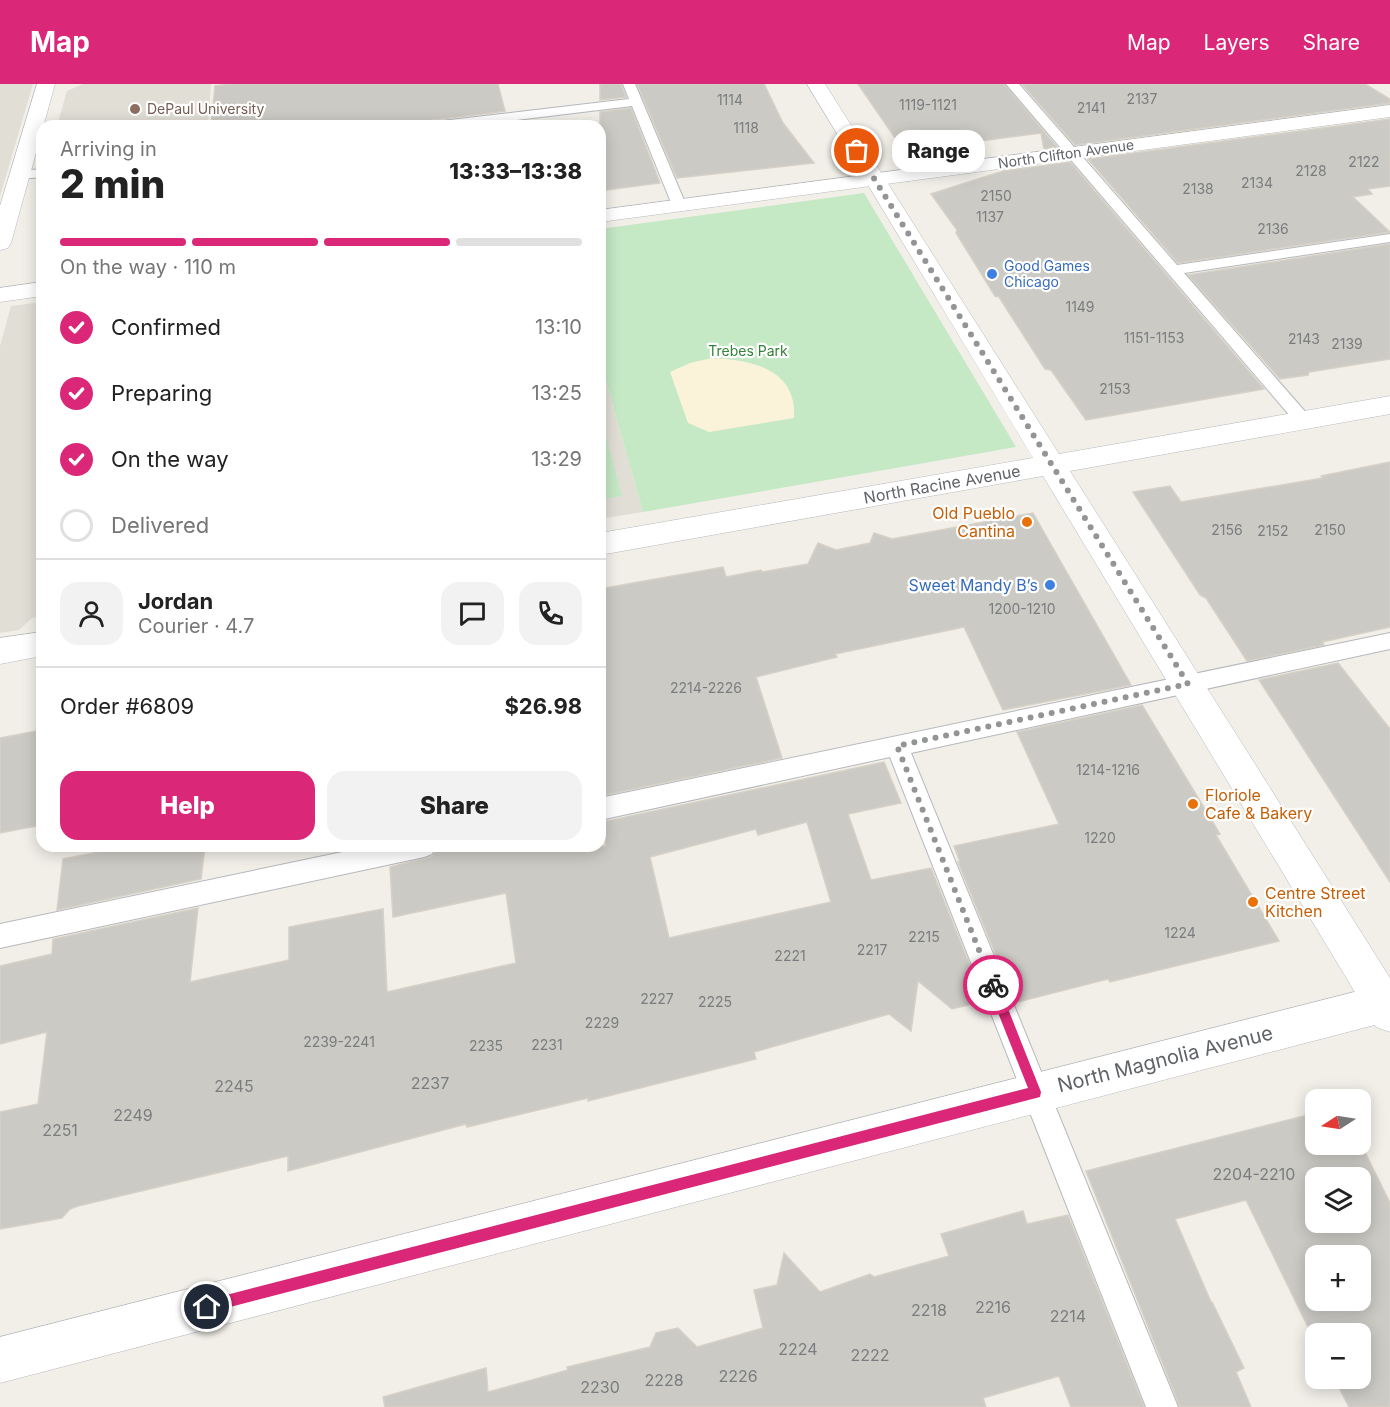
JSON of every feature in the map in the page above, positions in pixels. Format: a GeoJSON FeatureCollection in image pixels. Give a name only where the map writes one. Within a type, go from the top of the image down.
{"type":"FeatureCollection","features":[{"type":"Feature","properties":{"kind":"street"},"geometry":{"type":"LineString","coordinates":[[0,243],[46,84]]}},
{"type":"Feature","properties":{"kind":"street"},"geometry":{"type":"LineString","coordinates":[[816,84],[1388,1006]]}},
{"type":"Feature","properties":{"kind":"street","name":"North Clifton Avenue"},"geometry":{"type":"LineString","coordinates":[[606,215],[1390,111]]}},
{"type":"Feature","properties":{"kind":"street"},"geometry":{"type":"LineString","coordinates":[[0,295],[36,290]]}},
{"type":"Feature","properties":{"kind":"street","name":"North Racine Avenue"},"geometry":{"type":"LineString","coordinates":[[606,543],[1390,405]]}},
{"type":"Feature","properties":{"kind":"street"},"geometry":{"type":"LineString","coordinates":[[0,651],[36,645]]}},
{"type":"Feature","properties":{"kind":"street","name":"North Magnolia Avenue"},"geometry":{"type":"LineString","coordinates":[[0,1360],[1035,1092],[1388,1006]]}},
{"type":"Feature","properties":{"kind":"lane"},"geometry":{"type":"LineString","coordinates":[[629,84],[679,205]]}},
{"type":"Feature","properties":{"kind":"lane"},"geometry":{"type":"LineString","coordinates":[[1012,84],[1303,420]]}},
{"type":"Feature","properties":{"kind":"lane"},"geometry":{"type":"LineString","coordinates":[[484,120],[636,102]]}},
{"type":"Feature","properties":{"kind":"lane"},"geometry":{"type":"LineString","coordinates":[[19,175],[36,174]]}},
{"type":"Feature","properties":{"kind":"lane"},"geometry":{"type":"LineString","coordinates":[[1174,270],[1390,238]]}},
{"type":"Feature","properties":{"kind":"lane"},"geometry":{"type":"LineString","coordinates":[[606,808],[1390,641]]}},
{"type":"Feature","properties":{"kind":"lane"},"geometry":{"type":"LineString","coordinates":[[897,746],[1162,1407]]}},
{"type":"Feature","properties":{"kind":"lane"},"geometry":{"type":"LineString","coordinates":[[0,936],[396,852]]}},
{"type":"Feature","properties":{"kind":"shaded area"},"geometry":{"type":"Polygon","coordinates":[[[0,84],[33,84],[0,196],[0,84]]]}},
{"type":"Feature","properties":{"kind":"shaded area","name":"DePaul University"},"geometry":{"type":"Polygon","coordinates":[[[83,84],[211,84],[208,120],[59,120],[67,91],[83,84]]]}},
{"type":"Feature","properties":{"kind":"shaded area"},"geometry":{"type":"Polygon","coordinates":[[[36,303],[36,617],[19,630],[0,633],[0,346],[11,306],[36,303]]]}},
{"type":"Feature","properties":{"kind":"shaded area"},"geometry":{"type":"Polygon","coordinates":[[[606,380],[643,512],[606,518],[606,380]]]}},
{"type":"Feature","properties":{"kind":"green space","name":"Trebes Park"},"geometry":{"type":"Polygon","coordinates":[[[864,193],[1016,447],[643,512],[606,380],[606,228],[864,193]]]}},
{"type":"Feature","properties":{"kind":"green space"},"geometry":{"type":"Polygon","coordinates":[[[606,436],[622,496],[606,499],[606,436]]]}},
{"type":"Feature","properties":{"kind":"sand"},"geometry":{"type":"Polygon","coordinates":[[[712,358],[756,365],[780,378],[788,388],[793,401],[794,418],[709,432],[688,423],[670,372],[690,363],[712,358]]]}},
{"type":"Feature","properties":{"kind":"building"},"geometry":{"type":"Polygon","coordinates":[[[231,84],[498,84],[505,111],[433,120],[212,120],[215,86],[231,84]]]}},
{"type":"Feature","properties":{"kind":"building"},"geometry":{"type":"Polygon","coordinates":[[[600,84],[621,84],[626,97],[600,100],[600,84]]]}},
{"type":"Feature","properties":{"kind":"building"},"geometry":{"type":"Polygon","coordinates":[[[637,84],[764,84],[783,123],[814,163],[677,178],[637,84]]]}},
{"type":"Feature","properties":{"kind":"building"},"geometry":{"type":"Polygon","coordinates":[[[858,84],[1004,84],[1057,147],[1044,149],[1041,133],[904,151],[858,84]]]}},
{"type":"Feature","properties":{"kind":"building"},"geometry":{"type":"Polygon","coordinates":[[[1022,84],[1365,84],[1390,99],[1390,103],[1075,145],[1022,84]]]}},
{"type":"Feature","properties":{"kind":"building"},"geometry":{"type":"Polygon","coordinates":[[[631,108],[660,183],[606,190],[606,120],[600,120],[600,112],[631,108]]]}},
{"type":"Feature","properties":{"kind":"building"},"geometry":{"type":"Polygon","coordinates":[[[1390,119],[1390,186],[1368,189],[1372,194],[1353,197],[1390,232],[1178,263],[1088,159],[1390,119]]]}},
{"type":"Feature","properties":{"kind":"building"},"geometry":{"type":"Polygon","coordinates":[[[1070,162],[1264,389],[1086,420],[1051,370],[1045,369],[999,297],[995,296],[956,233],[957,230],[931,194],[1003,171],[1070,162]]]}},
{"type":"Feature","properties":{"kind":"building"},"geometry":{"type":"Polygon","coordinates":[[[1390,244],[1390,359],[1309,372],[1308,375],[1280,379],[1188,275],[1390,244]]]}},
{"type":"Feature","properties":{"kind":"building"},"geometry":{"type":"Polygon","coordinates":[[[1390,462],[1390,627],[1322,642],[1324,645],[1247,661],[1206,598],[1200,595],[1133,492],[1170,486],[1181,502],[1323,478],[1321,476],[1390,462]]]}},
{"type":"Feature","properties":{"kind":"building"},"geometry":{"type":"Polygon","coordinates":[[[1033,513],[1131,685],[1003,710],[964,627],[835,654],[837,657],[756,677],[782,758],[606,795],[606,588],[723,567],[726,577],[761,570],[762,572],[808,564],[818,543],[836,550],[870,543],[874,533],[892,539],[1033,513]]]}},
{"type":"Feature","properties":{"kind":"building"},"geometry":{"type":"Polygon","coordinates":[[[1338,663],[1390,729],[1390,882],[1259,680],[1338,663]]]}},
{"type":"Feature","properties":{"kind":"building"},"geometry":{"type":"Polygon","coordinates":[[[1142,705],[1220,834],[1216,835],[1279,941],[1110,982],[1108,979],[1018,1002],[1012,995],[958,862],[960,862],[954,846],[1059,824],[1017,732],[1142,705]]]}},
{"type":"Feature","properties":{"kind":"building"},"geometry":{"type":"Polygon","coordinates":[[[36,731],[36,826],[0,833],[0,738],[36,731]]]}},
{"type":"Feature","properties":{"kind":"building"},"geometry":{"type":"Polygon","coordinates":[[[884,762],[901,803],[848,814],[871,880],[931,868],[984,1001],[952,1009],[918,981],[911,1031],[889,1014],[754,1052],[756,1059],[588,1101],[588,1098],[467,1127],[466,1124],[288,1171],[288,1156],[78,1206],[70,1209],[62,1218],[0,1229],[0,1112],[38,1104],[47,1032],[0,1044],[0,966],[52,954],[53,939],[198,908],[190,982],[289,960],[289,927],[383,909],[387,992],[516,963],[506,893],[393,917],[390,867],[433,856],[435,852],[606,852],[606,821],[884,762]],[[807,822],[758,835],[756,829],[650,857],[669,938],[831,902],[807,822]]]}},
{"type":"Feature","properties":{"kind":"building"},"geometry":{"type":"Polygon","coordinates":[[[99,852],[204,852],[201,879],[57,910],[63,859],[99,852]]]}},
{"type":"Feature","properties":{"kind":"building"},"geometry":{"type":"Polygon","coordinates":[[[1305,1116],[1305,1155],[1366,1155],[1390,1203],[1390,1407],[1349,1407],[1340,1389],[1371,1389],[1371,1323],[1306,1323],[1246,1200],[1175,1219],[1211,1302],[1244,1368],[1236,1372],[1251,1407],[1180,1407],[1086,1171],[1305,1116]]]}},
{"type":"Feature","properties":{"kind":"building"},"geometry":{"type":"Polygon","coordinates":[[[1023,1211],[1027,1224],[1068,1215],[1144,1407],[1071,1407],[1059,1376],[983,1398],[986,1407],[385,1407],[383,1397],[486,1368],[488,1392],[568,1370],[567,1367],[650,1347],[656,1333],[678,1328],[697,1347],[763,1328],[754,1290],[777,1285],[784,1253],[820,1292],[870,1274],[874,1277],[949,1256],[941,1234],[1023,1211]]]}},
{"type":"Feature","properties":{"kind":"way so far"},"geometry":{"type":"LineString","coordinates":[[857,151],[1188,684],[897,746],[993,985]]}},
{"type":"Feature","properties":{"kind":"place","name":"DePaul University"},"geometry":{"type":"Point","coordinates":[135,109]}},
{"type":"Feature","properties":{"kind":"place","name":"Range"},"geometry":{"type":"Point","coordinates":[857,151]}},
{"type":"Feature","properties":{"kind":"place","name":"Good Games Chicago"},"geometry":{"type":"Point","coordinates":[992,274]}},
{"type":"Feature","properties":{"kind":"place","name":"Old Pueblo Cantina"},"geometry":{"type":"Point","coordinates":[1027,522]}},
{"type":"Feature","properties":{"kind":"place","name":"Sweet Mandy B’s"},"geometry":{"type":"Point","coordinates":[1050,585]}},
{"type":"Feature","properties":{"kind":"place","name":"Floriole Cafe & Bakery"},"geometry":{"type":"Point","coordinates":[1193,804]}},
{"type":"Feature","properties":{"kind":"place","name":"Centre Street Kitchen"},"geometry":{"type":"Point","coordinates":[1253,902]}},
{"type":"Feature","properties":{"kind":"route"},"geometry":{"type":"LineString","coordinates":[[207,1307],[1035,1092],[993,985]]}}]}
